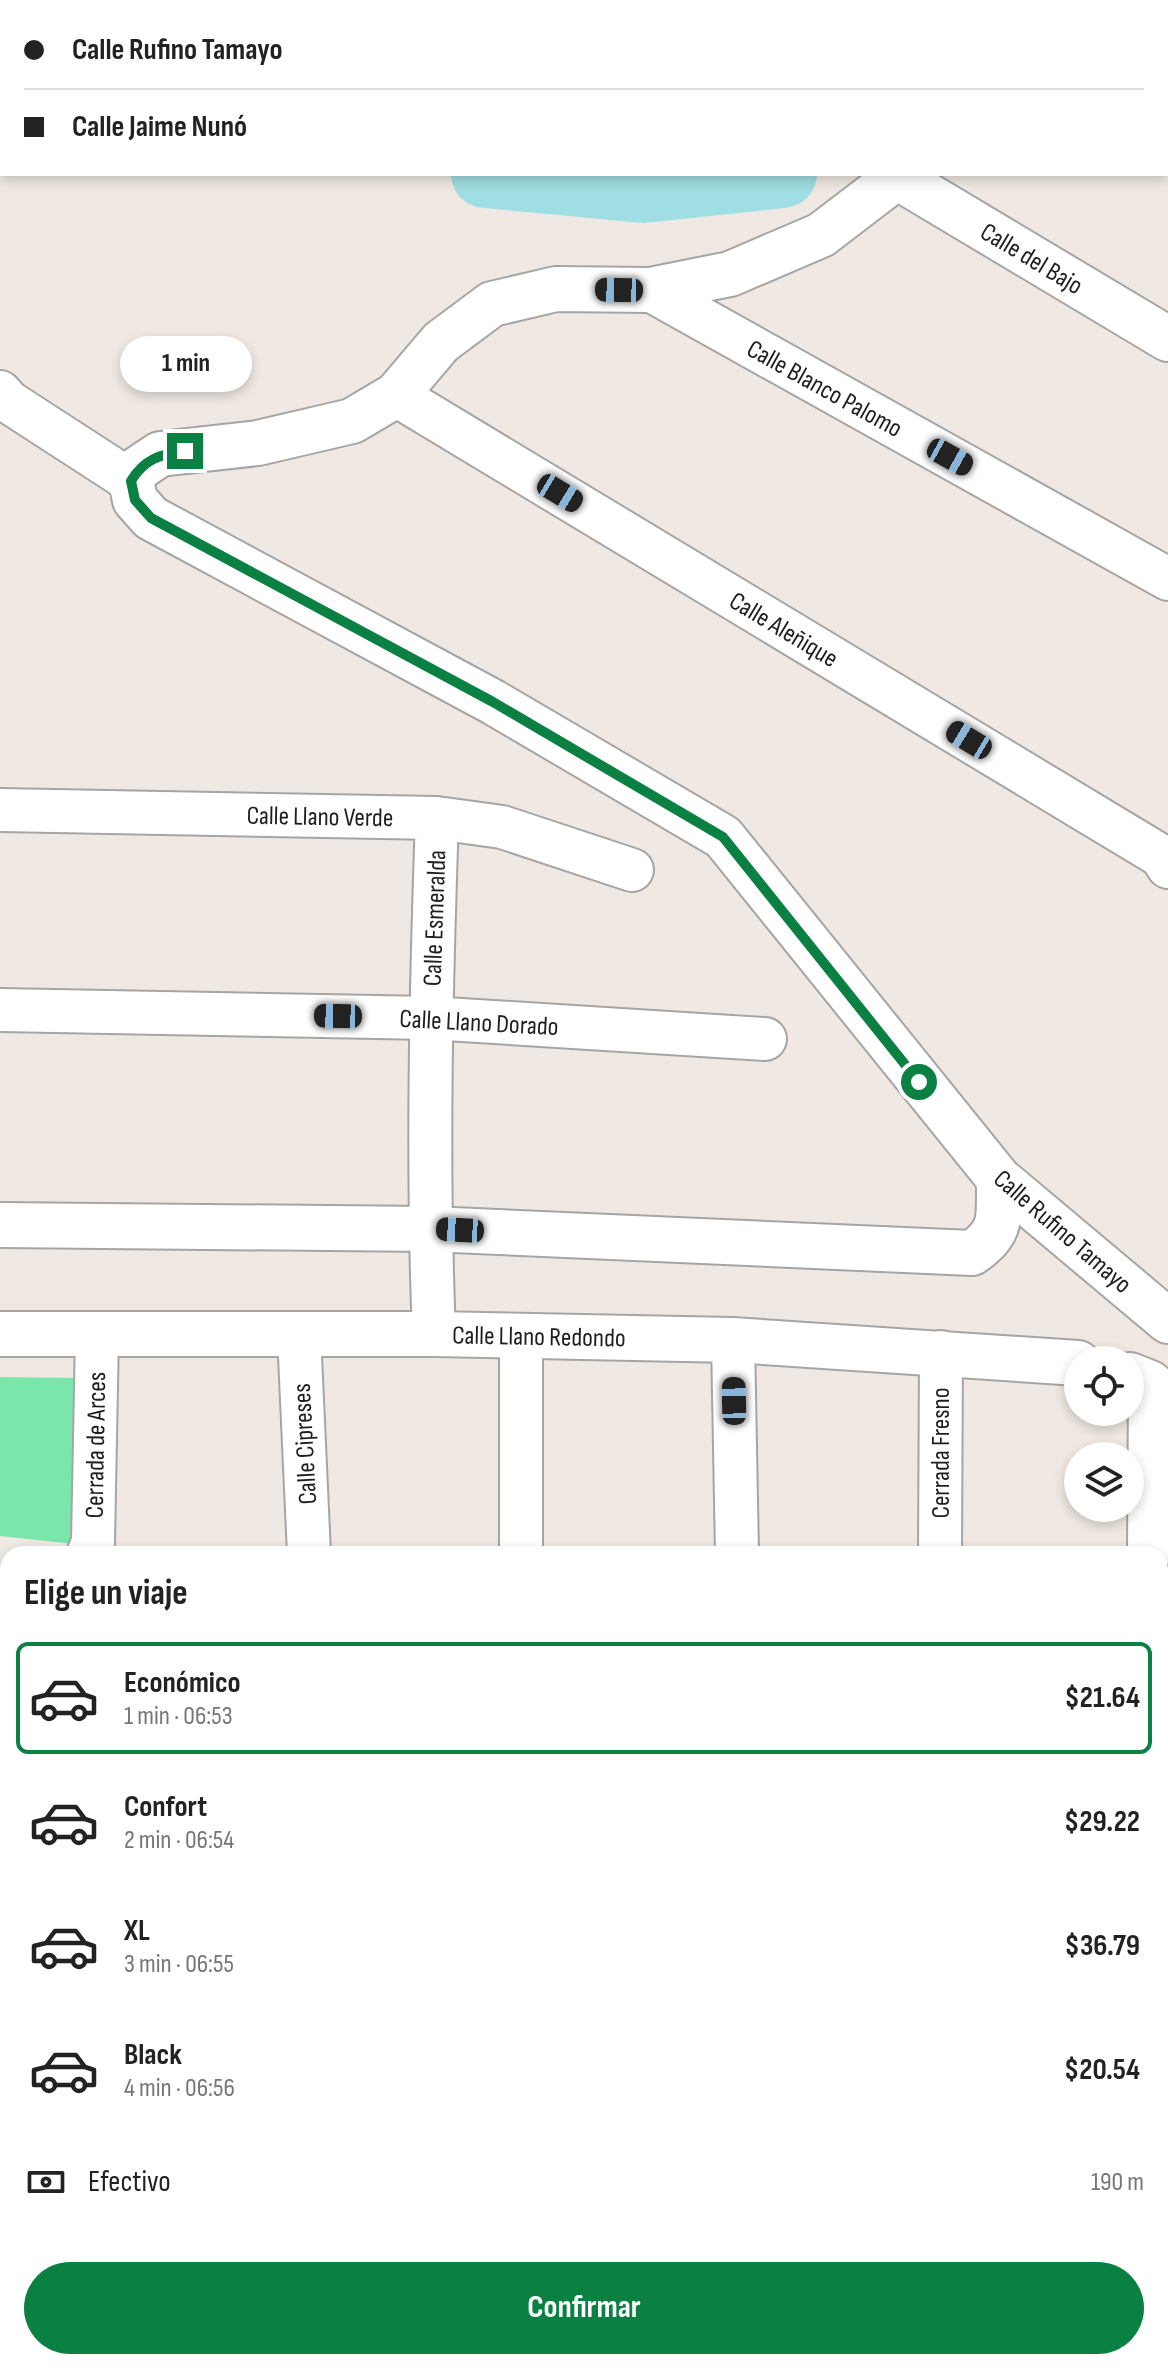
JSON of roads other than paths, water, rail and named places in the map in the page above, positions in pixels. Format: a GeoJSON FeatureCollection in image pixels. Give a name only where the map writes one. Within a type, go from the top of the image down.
{"type":"FeatureCollection","features":[{"type":"Feature","properties":{"kind":"street"},"geometry":{"type":"LineString","coordinates":[[0,392],[9,402],[131,481],[139,468],[160,454],[258,443],[352,421],[396,395],[441,342],[492,304],[556,289],[650,290],[730,274],[821,235],[898,176]]}},
{"type":"Feature","properties":{"kind":"street","name":"Calle del Bajo"},"geometry":{"type":"LineString","coordinates":[[898,176],[1168,339]]}},
{"type":"Feature","properties":{"kind":"street","name":"Calle Blanco Palomo"},"geometry":{"type":"LineString","coordinates":[[650,290],[1168,579]]}},
{"type":"Feature","properties":{"kind":"street","name":"Calle Aleñique"},"geometry":{"type":"LineString","coordinates":[[396,395],[1161,856],[1168,867]]}},
{"type":"Feature","properties":{"kind":"street","name":"Calle Rufino Tamayo"},"geometry":{"type":"LineString","coordinates":[[131,481],[135,500],[151,518],[493,702],[723,837],[999,1179],[1168,1321]]}},
{"type":"Feature","properties":{"kind":"street","name":"Calle Llano Verde"},"geometry":{"type":"LineString","coordinates":[[0,810],[437,818],[502,827],[632,870]]}},
{"type":"Feature","properties":{"kind":"street","name":"Calle Esmeralda"},"geometry":{"type":"LineString","coordinates":[[434,1334],[430,1229],[430,1018],[437,818]]}},
{"type":"Feature","properties":{"kind":"street","name":"Calle Llano Dorado"},"geometry":{"type":"LineString","coordinates":[[0,1010],[430,1018],[765,1039]]}},
{"type":"Feature","properties":{"kind":"street"},"geometry":{"type":"LineString","coordinates":[[0,1225],[430,1229],[972,1253],[989,1242],[998,1224],[999,1179]]}},
{"type":"Feature","properties":{"kind":"street","name":"Calle Llano Redondo"},"geometry":{"type":"LineString","coordinates":[[0,1334],[434,1334],[733,1340],[1064,1362]]}},
{"type":"Feature","properties":{"kind":"street","name":"Calle Cipreses"},"geometry":{"type":"LineString","coordinates":[[299,1334],[309,1546]]}},
{"type":"Feature","properties":{"kind":"street","name":"Cerrada de Arces"},"geometry":{"type":"LineString","coordinates":[[91,1546],[97,1335]]}},
{"type":"Feature","properties":{"kind":"street"},"geometry":{"type":"LineString","coordinates":[[521,1335],[521,1546]]}},
{"type":"Feature","properties":{"kind":"street"},"geometry":{"type":"LineString","coordinates":[[733,1340],[737,1546]]}},
{"type":"Feature","properties":{"kind":"street","name":"Cerrada Fresno"},"geometry":{"type":"LineString","coordinates":[[940,1546],[941,1352]]}},
{"type":"Feature","properties":{"kind":"street"},"geometry":{"type":"LineString","coordinates":[[1149,1386],[1149,1546]]}},
{"type":"Feature","properties":{"kind":"waterway"},"geometry":{"type":"LineString","coordinates":[[506,176],[643,189],[764,176]]}}]}
